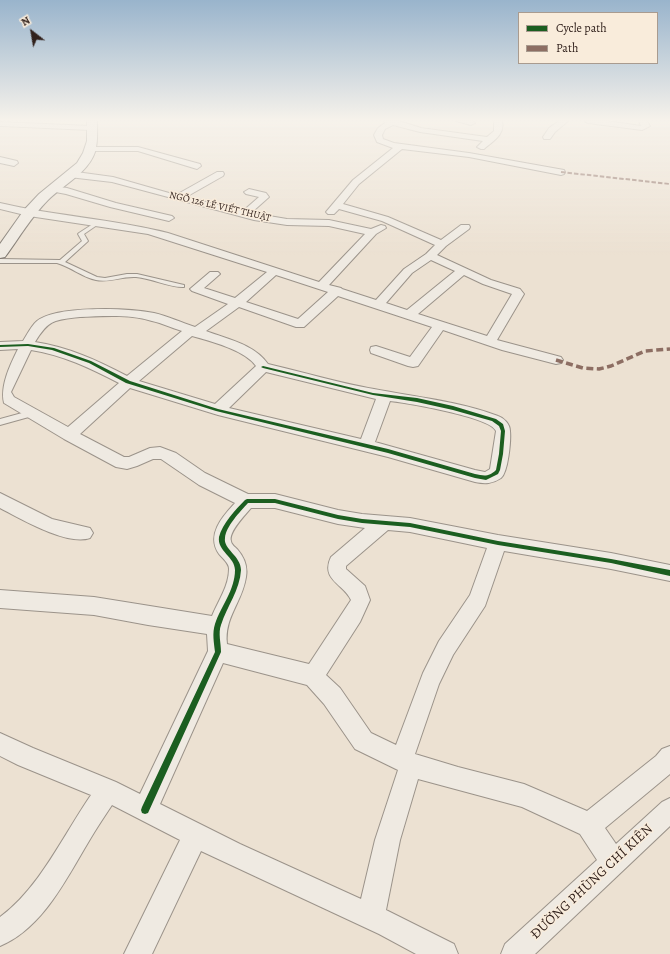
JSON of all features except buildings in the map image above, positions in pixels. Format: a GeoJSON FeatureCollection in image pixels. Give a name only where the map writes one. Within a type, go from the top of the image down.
{"type":"FeatureCollection","features":[{"type":"Feature","properties":{"kind":"main road"},"geometry":{"type":"LineString","coordinates":[[0,254],[29,213],[69,174],[80,166]]}},
{"type":"Feature","properties":{"kind":"street"},"geometry":{"type":"LineString","coordinates":[[322,222],[337,205],[344,194],[375,166]]}},
{"type":"Feature","properties":{"kind":"street"},"geometry":{"type":"LineString","coordinates":[[526,166],[561,172]]}},
{"type":"Feature","properties":{"kind":"street","name":"NGÕ 126 LÊ VIẾT THUẬT"},"geometry":{"type":"LineString","coordinates":[[69,174],[105,178],[244,215],[287,222],[322,222],[372,232]]}},
{"type":"Feature","properties":{"kind":"street"},"geometry":{"type":"LineString","coordinates":[[179,197],[220,174]]}},
{"type":"Feature","properties":{"kind":"street"},"geometry":{"type":"LineString","coordinates":[[54,189],[67,191],[113,205],[175,214]]}},
{"type":"Feature","properties":{"kind":"street"},"geometry":{"type":"LineString","coordinates":[[244,215],[264,197],[263,195],[249,192]]}},
{"type":"Feature","properties":{"kind":"street"},"geometry":{"type":"LineString","coordinates":[[148,231],[194,202]]}},
{"type":"Feature","properties":{"kind":"street"},"geometry":{"type":"LineString","coordinates":[[337,205],[372,214],[442,244]]}},
{"type":"Feature","properties":{"kind":"street"},"geometry":{"type":"LineString","coordinates":[[0,206],[29,213],[148,231],[337,290],[378,305],[490,341],[556,360]]}},
{"type":"Feature","properties":{"kind":"street"},"geometry":{"type":"LineString","coordinates":[[322,286],[372,232],[395,223]]}},
{"type":"Feature","properties":{"kind":"street"},"geometry":{"type":"LineString","coordinates":[[378,305],[408,271],[430,256],[442,244],[464,227]]}},
{"type":"Feature","properties":{"kind":"street"},"geometry":{"type":"LineString","coordinates":[[430,256],[487,282],[516,291],[518,294],[490,341]]}},
{"type":"Feature","properties":{"kind":"street"},"geometry":{"type":"LineString","coordinates":[[409,315],[463,270]]}},
{"type":"Feature","properties":{"kind":"street"},"geometry":{"type":"LineString","coordinates":[[69,435],[128,382],[193,332],[237,303],[275,271]]}},
{"type":"Feature","properties":{"kind":"street"},"geometry":{"type":"LineString","coordinates":[[214,274],[196,288],[300,324],[337,290]]}},
{"type":"Feature","properties":{"kind":"street"},"geometry":{"type":"LineString","coordinates":[[0,346],[28,345],[42,346],[68,354],[128,382],[218,410],[366,446],[486,478],[496,473],[498,470],[501,454],[503,431],[501,425],[494,420],[446,406],[373,394],[262,367],[257,358],[240,348],[154,317],[141,314],[114,313],[79,315],[53,319],[42,324],[36,329],[28,345],[4,392],[9,400],[69,435],[126,464],[154,452],[163,454],[177,461],[200,477],[247,501],[275,501],[338,517],[410,525],[498,543],[611,561],[670,573]]}},
{"type":"Feature","properties":{"kind":"street"},"geometry":{"type":"LineString","coordinates":[[376,350],[413,363],[440,324]]}},
{"type":"Feature","properties":{"kind":"street"},"geometry":{"type":"LineString","coordinates":[[218,410],[262,367]]}},
{"type":"Feature","properties":{"kind":"street"},"geometry":{"type":"LineString","coordinates":[[366,446],[385,395]]}},
{"type":"Feature","properties":{"kind":"street"},"geometry":{"type":"LineString","coordinates":[[0,500],[47,524],[62,529],[84,532]]}},
{"type":"Feature","properties":{"kind":"street"},"geometry":{"type":"LineString","coordinates":[[144,810],[218,652],[218,626],[231,598],[238,569],[235,560],[222,542],[222,537],[238,511],[247,501]]}},
{"type":"Feature","properties":{"kind":"street"},"geometry":{"type":"LineString","coordinates":[[313,676],[353,616],[361,600],[358,592],[338,573],[337,563],[384,523]]}},
{"type":"Feature","properties":{"kind":"street"},"geometry":{"type":"LineString","coordinates":[[371,918],[386,846],[401,792],[407,761],[436,669],[478,600],[498,543]]}},
{"type":"Feature","properties":{"kind":"street"},"geometry":{"type":"LineString","coordinates":[[0,599],[94,606],[148,616],[218,626]]}},
{"type":"Feature","properties":{"kind":"street"},"geometry":{"type":"LineString","coordinates":[[218,652],[313,676],[332,696],[363,741],[407,761],[458,779],[524,796],[589,825],[613,862]]}},
{"type":"Feature","properties":{"kind":"street"},"geometry":{"type":"LineString","coordinates":[[0,744],[26,757],[108,790],[144,810],[444,954]]}},
{"type":"Feature","properties":{"kind":"street"},"geometry":{"type":"LineString","coordinates":[[589,825],[664,764],[670,757]]}},
{"type":"Feature","properties":{"kind":"street"},"geometry":{"type":"LineString","coordinates":[[0,933],[25,914],[60,865],[108,790]]}},
{"type":"Feature","properties":{"kind":"street","name":"ĐƯỜNG PHÙNG CHÍ KIÊN"},"geometry":{"type":"LineString","coordinates":[[515,954],[670,810]]}},
{"type":"Feature","properties":{"kind":"street"},"geometry":{"type":"LineString","coordinates":[[138,954],[196,835]]}},
{"type":"Feature","properties":{"kind":"lane"},"geometry":{"type":"LineString","coordinates":[[61,262],[85,241],[81,234],[98,223]]}},
{"type":"Feature","properties":{"kind":"lane"},"geometry":{"type":"LineString","coordinates":[[0,261],[26,260],[61,262],[95,278],[104,279],[130,275],[142,276],[182,286]]}},
{"type":"Feature","properties":{"kind":"lane"},"geometry":{"type":"LineString","coordinates":[[0,422],[33,413]]}},
{"type":"Feature","properties":{"kind":"marked path"},"geometry":{"type":"LineString","coordinates":[[561,172],[670,184]]}},
{"type":"Feature","properties":{"kind":"marked path"},"geometry":{"type":"LineString","coordinates":[[556,360],[583,368],[599,369],[617,364],[645,351],[654,349],[670,349]]}},
{"type":"Feature","properties":{"kind":"cycle path"},"geometry":{"type":"LineString","coordinates":[[0,346],[28,345],[53,349],[90,362],[128,382],[218,410],[388,451],[475,476],[486,478],[496,473],[498,470],[503,431],[501,425],[494,420],[453,408],[417,400],[373,394],[263,367]]}},
{"type":"Feature","properties":{"kind":"cycle path"},"geometry":{"type":"LineString","coordinates":[[145,810],[218,652],[217,627],[233,591],[238,569],[235,560],[223,545],[222,537],[229,523],[247,501],[275,501],[338,517],[362,521],[410,525],[498,543],[611,561],[670,573]]}}]}
